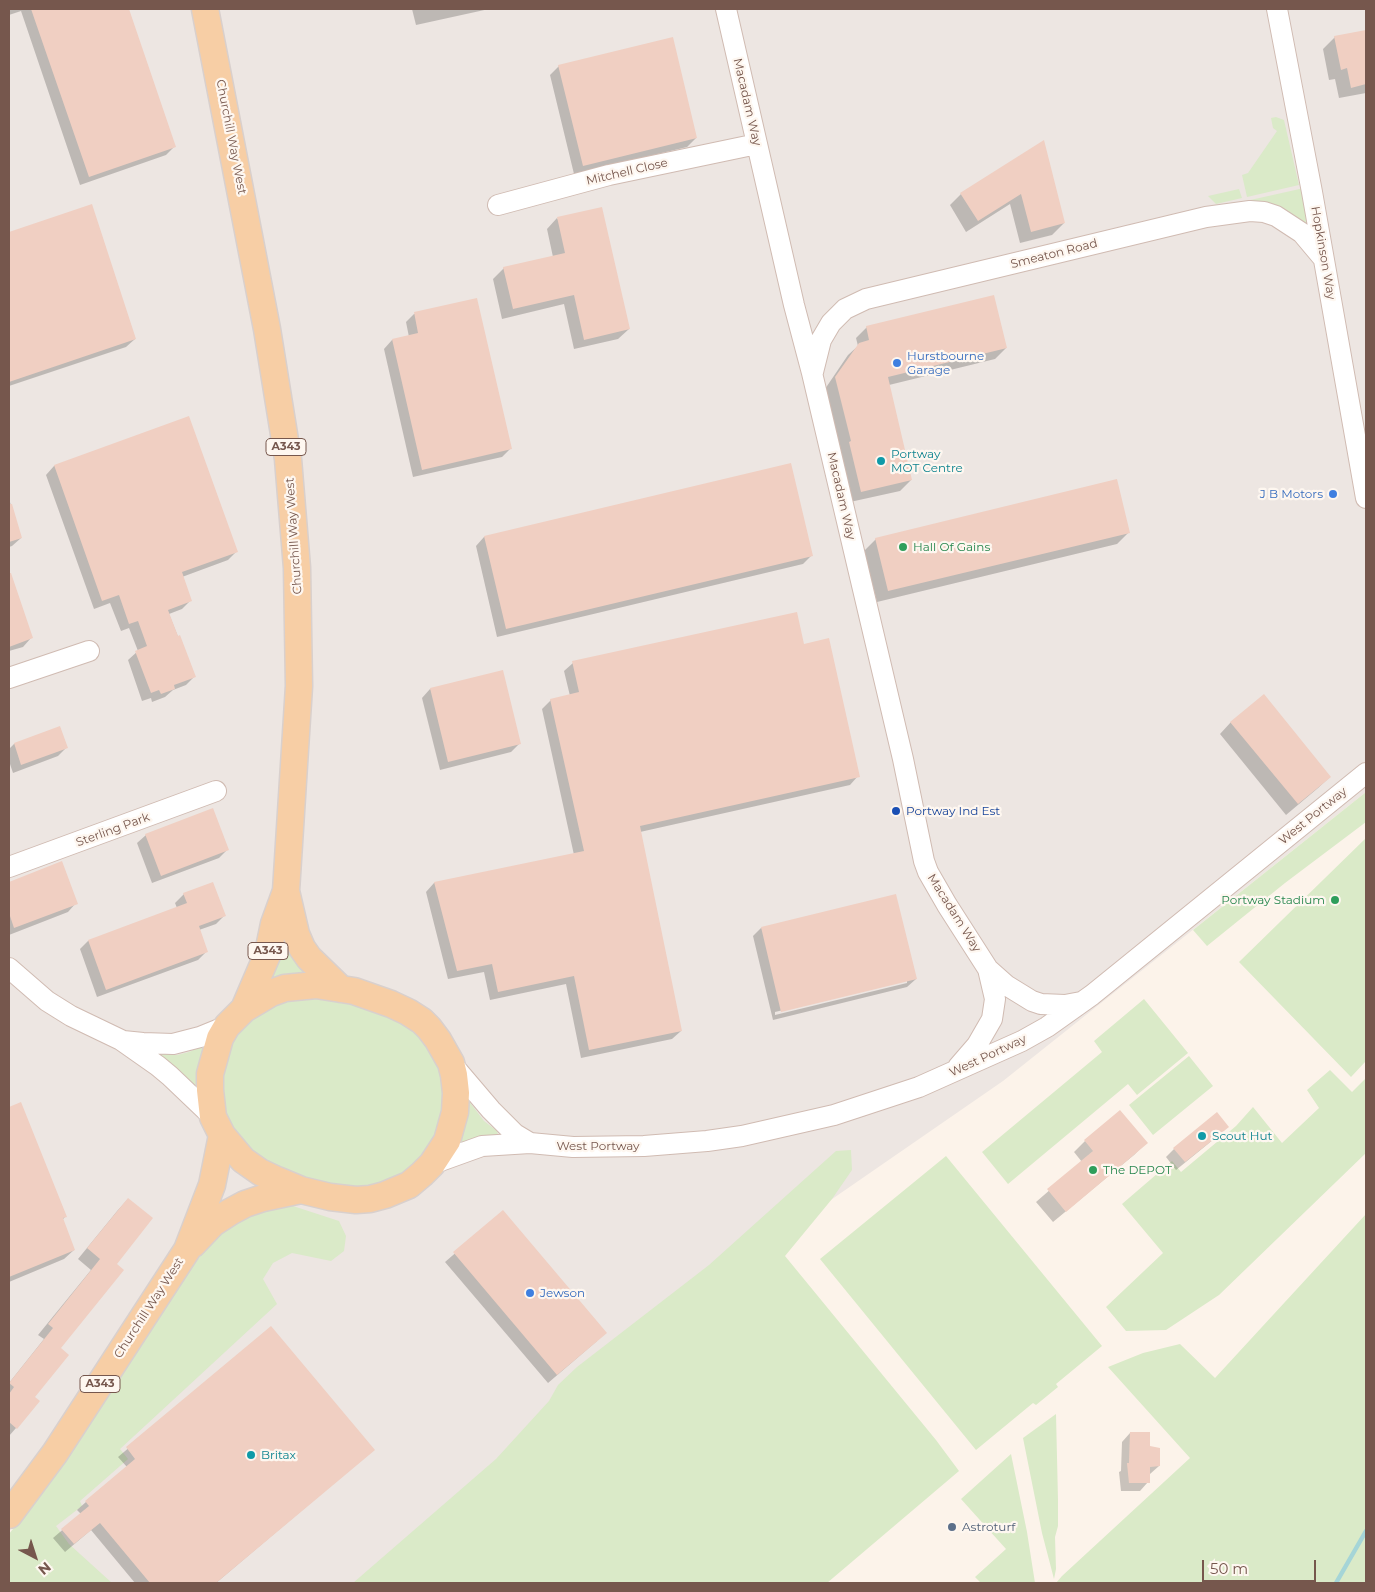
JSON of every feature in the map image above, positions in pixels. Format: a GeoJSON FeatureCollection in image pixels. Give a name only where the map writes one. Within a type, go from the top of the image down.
{"type":"FeatureCollection","features":[{"type":"Feature","properties":{"kind":"main road","name":"Churchill Way West"},"geometry":{"type":"LineString","coordinates":[[187,1250],[212,1185],[217,1126],[210,1096],[210,1074],[220,1038],[235,1017],[268,953],[274,924],[286,891],[299,686],[297,568],[288,459],[262,301],[205,9]]}},
{"type":"Feature","properties":{"kind":"main road","name":"Churchill Way West"},"geometry":{"type":"LineString","coordinates":[[286,891],[296,934],[302,948],[309,958],[341,989]]}},
{"type":"Feature","properties":{"kind":"main road","name":"Churchill Way West"},"geometry":{"type":"LineString","coordinates":[[217,1126],[237,1154],[269,1176],[301,1190],[330,1197],[356,1200],[385,1195],[408,1185],[422,1174],[432,1164],[447,1141],[455,1112],[454,1075],[451,1063],[438,1040],[422,1021],[391,1004],[354,991],[316,985],[285,988],[271,993],[235,1017]]}},
{"type":"Feature","properties":{"kind":"main road","name":"Churchill Way West"},"geometry":{"type":"LineString","coordinates":[[9,1515],[55,1453],[187,1250],[213,1224],[245,1204],[301,1190]]}},
{"type":"Feature","properties":{"kind":"street","name":"Macadam Way"},"geometry":{"type":"LineString","coordinates":[[726,9],[800,330],[903,758],[924,861],[928,872],[947,905],[988,969]]}},
{"type":"Feature","properties":{"kind":"street","name":"Hopkinson Way"},"geometry":{"type":"LineString","coordinates":[[1277,9],[1312,192],[1366,498]]}},
{"type":"Feature","properties":{"kind":"street","name":"Mitchell Close"},"geometry":{"type":"LineString","coordinates":[[498,205],[610,175],[757,144]]}},
{"type":"Feature","properties":{"kind":"street","name":"Smeaton Road"},"geometry":{"type":"LineString","coordinates":[[812,374],[826,331],[838,316],[855,303],[884,294],[1206,217],[1250,211],[1264,212],[1276,216],[1302,233],[1323,258]]}},
{"type":"Feature","properties":{"kind":"street"},"geometry":{"type":"LineString","coordinates":[[9,678],[90,650]]}},
{"type":"Feature","properties":{"kind":"street","name":"West Portway"},"geometry":{"type":"LineString","coordinates":[[530,1142],[566,1147],[598,1148],[673,1144],[742,1136],[834,1115],[919,1087],[1022,1041],[1047,1026],[1081,1002],[1184,921],[1366,773]]}},
{"type":"Feature","properties":{"kind":"street","name":"Sterling Park"},"geometry":{"type":"LineString","coordinates":[[9,867],[216,791]]}},
{"type":"Feature","properties":{"kind":"street"},"geometry":{"type":"LineString","coordinates":[[9,968],[47,1002],[121,1040],[170,1076],[217,1126]]}},
{"type":"Feature","properties":{"kind":"street"},"geometry":{"type":"LineString","coordinates":[[988,969],[1006,985],[1032,1001],[1054,1005],[1081,1002]]}},
{"type":"Feature","properties":{"kind":"street"},"geometry":{"type":"LineString","coordinates":[[952,1072],[977,1046],[992,1019],[995,999],[988,969]]}},
{"type":"Feature","properties":{"kind":"street"},"geometry":{"type":"LineString","coordinates":[[121,1040],[143,1044],[173,1044],[200,1037],[235,1017]]}},
{"type":"Feature","properties":{"kind":"street"},"geometry":{"type":"LineString","coordinates":[[451,1063],[479,1098],[500,1120],[515,1134],[530,1142]]}},
{"type":"Feature","properties":{"kind":"street"},"geometry":{"type":"LineString","coordinates":[[432,1164],[482,1146],[530,1142]]}},
{"type":"Feature","properties":{"kind":"shaded area"},"geometry":{"type":"Polygon","coordinates":[[[9,9],[1366,9],[1366,792],[1003,1081],[741,1262],[373,1583],[97,1583],[9,1493],[9,9]]]}},
{"type":"Feature","properties":{"kind":"green space"},"geometry":{"type":"Polygon","coordinates":[[[1276,117],[1284,120],[1299,185],[1247,197],[1242,175],[1248,173],[1277,131],[1273,128],[1271,118],[1276,117]]]}},
{"type":"Feature","properties":{"kind":"green space"},"geometry":{"type":"Polygon","coordinates":[[[1304,188],[1309,226],[1286,211],[1237,203],[1304,188]]]}},
{"type":"Feature","properties":{"kind":"green space"},"geometry":{"type":"Polygon","coordinates":[[[1239,189],[1242,198],[1216,204],[1208,196],[1239,189]]]}},
{"type":"Feature","properties":{"kind":"green space"},"geometry":{"type":"Polygon","coordinates":[[[1366,792],[1366,822],[1285,883],[1207,946],[1193,930],[1366,792]]]}},
{"type":"Feature","properties":{"kind":"green space","name":"Portway Stadium"},"geometry":{"type":"Polygon","coordinates":[[[1366,838],[1366,1061],[1351,1077],[1239,962],[1366,838]]]}},
{"type":"Feature","properties":{"kind":"green space"},"geometry":{"type":"Polygon","coordinates":[[[281,924],[311,975],[264,983],[281,924]]]}},
{"type":"Feature","properties":{"kind":"green space"},"geometry":{"type":"Polygon","coordinates":[[[298,996],[343,1001],[371,1010],[409,1027],[420,1036],[436,1060],[445,1085],[441,1132],[417,1166],[375,1188],[339,1188],[267,1167],[232,1133],[218,1089],[229,1043],[262,1008],[298,996]]]}},
{"type":"Feature","properties":{"kind":"green space"},"geometry":{"type":"Polygon","coordinates":[[[1144,999],[1188,1053],[1137,1095],[1128,1084],[1008,1184],[982,1152],[1102,1052],[1094,1041],[1144,999]]]}},
{"type":"Feature","properties":{"kind":"green space"},"geometry":{"type":"Polygon","coordinates":[[[206,1044],[198,1088],[176,1068],[157,1056],[158,1053],[177,1055],[206,1044]]]}},
{"type":"Feature","properties":{"kind":"green space"},"geometry":{"type":"Polygon","coordinates":[[[1189,1056],[1213,1086],[1153,1135],[1129,1105],[1189,1056]]]}},
{"type":"Feature","properties":{"kind":"green space"},"geometry":{"type":"Polygon","coordinates":[[[1330,1070],[1352,1092],[1366,1078],[1366,1153],[1219,1295],[1166,1330],[1126,1331],[1106,1307],[1163,1253],[1122,1204],[1172,1161],[1181,1172],[1236,1126],[1253,1107],[1282,1143],[1319,1108],[1307,1090],[1330,1070]]]}},
{"type":"Feature","properties":{"kind":"green space"},"geometry":{"type":"Polygon","coordinates":[[[468,1100],[484,1121],[497,1131],[498,1135],[470,1139],[460,1143],[468,1100]]]}},
{"type":"Feature","properties":{"kind":"green space"},"geometry":{"type":"Polygon","coordinates":[[[851,1150],[852,1170],[832,1199],[785,1256],[936,1440],[959,1471],[827,1583],[353,1583],[496,1459],[549,1401],[558,1385],[577,1367],[709,1265],[836,1151],[851,1150]]]}},
{"type":"Feature","properties":{"kind":"green space"},"geometry":{"type":"Polygon","coordinates":[[[946,1156],[1102,1346],[1056,1384],[1058,1387],[1036,1405],[1033,1403],[976,1450],[820,1259],[946,1156]]]}},
{"type":"Feature","properties":{"kind":"green space"},"geometry":{"type":"Polygon","coordinates":[[[293,1206],[339,1221],[346,1236],[344,1251],[331,1261],[292,1253],[273,1263],[263,1279],[277,1304],[120,1449],[128,1459],[80,1501],[82,1506],[56,1526],[69,1544],[112,1583],[9,1583],[9,1534],[30,1507],[159,1312],[216,1235],[257,1210],[293,1206]]]}},
{"type":"Feature","properties":{"kind":"green space"},"geometry":{"type":"Polygon","coordinates":[[[1366,1214],[1366,1583],[1056,1583],[1190,1458],[1108,1367],[1143,1353],[1180,1344],[1215,1378],[1366,1214]]]}},
{"type":"Feature","properties":{"kind":"green space"},"geometry":{"type":"Polygon","coordinates":[[[1056,1414],[1058,1526],[1055,1537],[1056,1569],[1054,1579],[1042,1533],[1023,1438],[1056,1414]]]}},
{"type":"Feature","properties":{"kind":"green space"},"geometry":{"type":"Polygon","coordinates":[[[1011,1454],[1035,1583],[981,1583],[975,1577],[1006,1549],[961,1499],[1011,1454]]]}},
{"type":"Feature","properties":{"kind":"building"},"geometry":{"type":"Polygon","coordinates":[[[31,9],[129,9],[176,147],[89,177],[31,9]]]}},
{"type":"Feature","properties":{"kind":"building"},"geometry":{"type":"Polygon","coordinates":[[[1366,30],[1366,84],[1351,88],[1347,68],[1341,70],[1334,36],[1366,30]]]}},
{"type":"Feature","properties":{"kind":"building"},"geometry":{"type":"Polygon","coordinates":[[[673,37],[697,138],[583,166],[558,65],[673,37]]]}},
{"type":"Feature","properties":{"kind":"building"},"geometry":{"type":"Polygon","coordinates":[[[1044,140],[1065,223],[1031,232],[1021,194],[978,221],[960,193],[1044,140]]]}},
{"type":"Feature","properties":{"kind":"building"},"geometry":{"type":"Polygon","coordinates":[[[92,204],[136,339],[9,382],[9,232],[92,204]]]}},
{"type":"Feature","properties":{"kind":"building"},"geometry":{"type":"Polygon","coordinates":[[[602,207],[630,329],[584,340],[574,295],[513,309],[503,267],[565,253],[557,217],[602,207]]]}},
{"type":"Feature","properties":{"kind":"building","name":"Hurstbourne Garage"},"geometry":{"type":"Polygon","coordinates":[[[994,295],[1007,348],[888,377],[912,480],[861,492],[835,377],[859,343],[869,340],[866,326],[994,295]]]}},
{"type":"Feature","properties":{"kind":"building"},"geometry":{"type":"Polygon","coordinates":[[[477,298],[512,449],[422,470],[392,339],[418,333],[414,312],[477,298]]]}},
{"type":"Feature","properties":{"kind":"building"},"geometry":{"type":"Polygon","coordinates":[[[189,416],[238,552],[182,572],[192,601],[168,610],[196,677],[174,685],[175,689],[161,694],[159,690],[151,693],[135,651],[147,646],[138,621],[129,624],[119,595],[102,601],[54,465],[189,416]]]}},
{"type":"Feature","properties":{"kind":"building"},"geometry":{"type":"Polygon","coordinates":[[[791,463],[813,556],[506,629],[484,536],[791,463]]]}},
{"type":"Feature","properties":{"kind":"building"},"geometry":{"type":"Polygon","coordinates":[[[1117,479],[1130,533],[888,591],[875,538],[1117,479]]]}},
{"type":"Feature","properties":{"kind":"building"},"geometry":{"type":"Polygon","coordinates":[[[9,504],[12,504],[22,538],[9,542],[9,504]]]}},
{"type":"Feature","properties":{"kind":"building"},"geometry":{"type":"Polygon","coordinates":[[[9,573],[11,573],[33,638],[9,647],[9,573]]]}},
{"type":"Feature","properties":{"kind":"building"},"geometry":{"type":"Polygon","coordinates":[[[797,612],[804,644],[829,638],[860,777],[640,826],[682,1031],[589,1050],[574,976],[498,992],[492,964],[457,971],[434,882],[584,851],[550,699],[579,692],[572,661],[797,612]]]}},
{"type":"Feature","properties":{"kind":"building"},"geometry":{"type":"Polygon","coordinates":[[[503,670],[521,744],[448,762],[430,688],[503,670]]]}},
{"type":"Feature","properties":{"kind":"building"},"geometry":{"type":"Polygon","coordinates":[[[1264,694],[1331,777],[1298,804],[1230,722],[1264,694]]]}},
{"type":"Feature","properties":{"kind":"building"},"geometry":{"type":"Polygon","coordinates":[[[60,726],[68,748],[21,765],[14,743],[60,726]]]}},
{"type":"Feature","properties":{"kind":"building"},"geometry":{"type":"Polygon","coordinates":[[[213,808],[229,850],[161,876],[145,834],[213,808]]]}},
{"type":"Feature","properties":{"kind":"building"},"geometry":{"type":"Polygon","coordinates":[[[62,861],[78,904],[14,928],[9,913],[9,882],[62,861]]]}},
{"type":"Feature","properties":{"kind":"building"},"geometry":{"type":"Polygon","coordinates":[[[213,882],[226,916],[199,926],[208,952],[106,990],[88,940],[187,903],[183,893],[213,882]]]}},
{"type":"Feature","properties":{"kind":"building"},"geometry":{"type":"Polygon","coordinates":[[[896,894],[917,979],[781,1012],[761,927],[896,894]]]}},
{"type":"Feature","properties":{"kind":"building"},"geometry":{"type":"Polygon","coordinates":[[[21,1102],[67,1217],[63,1218],[75,1250],[9,1277],[9,1107],[21,1102]]]}},
{"type":"Feature","properties":{"kind":"building","name":"The DEPOT"},"geometry":{"type":"Polygon","coordinates":[[[1120,1110],[1148,1143],[1066,1212],[1047,1189],[1093,1151],[1084,1140],[1120,1110]]]}},
{"type":"Feature","properties":{"kind":"building","name":"Scout Hut"},"geometry":{"type":"Polygon","coordinates":[[[1217,1112],[1229,1127],[1185,1162],[1173,1148],[1217,1112]]]}},
{"type":"Feature","properties":{"kind":"building"},"geometry":{"type":"Polygon","coordinates":[[[128,1198],[153,1218],[117,1264],[124,1270],[61,1348],[69,1355],[35,1397],[40,1401],[17,1429],[9,1422],[9,1394],[14,1387],[9,1383],[53,1328],[48,1324],[100,1259],[87,1248],[128,1198]]]}},
{"type":"Feature","properties":{"kind":"building","name":"Jewson"},"geometry":{"type":"Polygon","coordinates":[[[503,1210],[607,1333],[557,1375],[453,1252],[503,1210]]]}},
{"type":"Feature","properties":{"kind":"building","name":"Britax"},"geometry":{"type":"Polygon","coordinates":[[[271,1326],[375,1450],[216,1583],[150,1583],[100,1523],[74,1544],[61,1529],[89,1506],[85,1501],[135,1459],[126,1447],[271,1326]]]}},
{"type":"Feature","properties":{"kind":"building"},"geometry":{"type":"Polygon","coordinates":[[[1130,1432],[1150,1432],[1150,1446],[1160,1448],[1160,1466],[1150,1467],[1150,1483],[1129,1483],[1127,1463],[1129,1463],[1130,1432]]]}},
{"type":"Feature","properties":{"kind":"waterway"},"geometry":{"type":"LineString","coordinates":[[1336,1583],[1366,1531]]}},
{"type":"Feature","properties":{"kind":"place","name":"Hurstbourne Garage"},"geometry":{"type":"Point","coordinates":[897,363]}},
{"type":"Feature","properties":{"kind":"place","name":"Portway MOT Centre"},"geometry":{"type":"Point","coordinates":[881,461]}},
{"type":"Feature","properties":{"kind":"place","name":"J B Motors"},"geometry":{"type":"Point","coordinates":[1333,494]}},
{"type":"Feature","properties":{"kind":"place","name":"Hall Of Gains"},"geometry":{"type":"Point","coordinates":[903,547]}},
{"type":"Feature","properties":{"kind":"place","name":"Portway Ind Est"},"geometry":{"type":"Point","coordinates":[896,811]}},
{"type":"Feature","properties":{"kind":"place","name":"Portway Stadium"},"geometry":{"type":"Point","coordinates":[1335,900]}},
{"type":"Feature","properties":{"kind":"place","name":"Scout Hut"},"geometry":{"type":"Point","coordinates":[1202,1136]}},
{"type":"Feature","properties":{"kind":"place","name":"The DEPOT"},"geometry":{"type":"Point","coordinates":[1093,1170]}},
{"type":"Feature","properties":{"kind":"place","name":"Jewson"},"geometry":{"type":"Point","coordinates":[530,1293]}},
{"type":"Feature","properties":{"kind":"place","name":"Britax"},"geometry":{"type":"Point","coordinates":[251,1455]}},
{"type":"Feature","properties":{"kind":"place","name":"Astroturf"},"geometry":{"type":"Point","coordinates":[952,1527]}}]}
